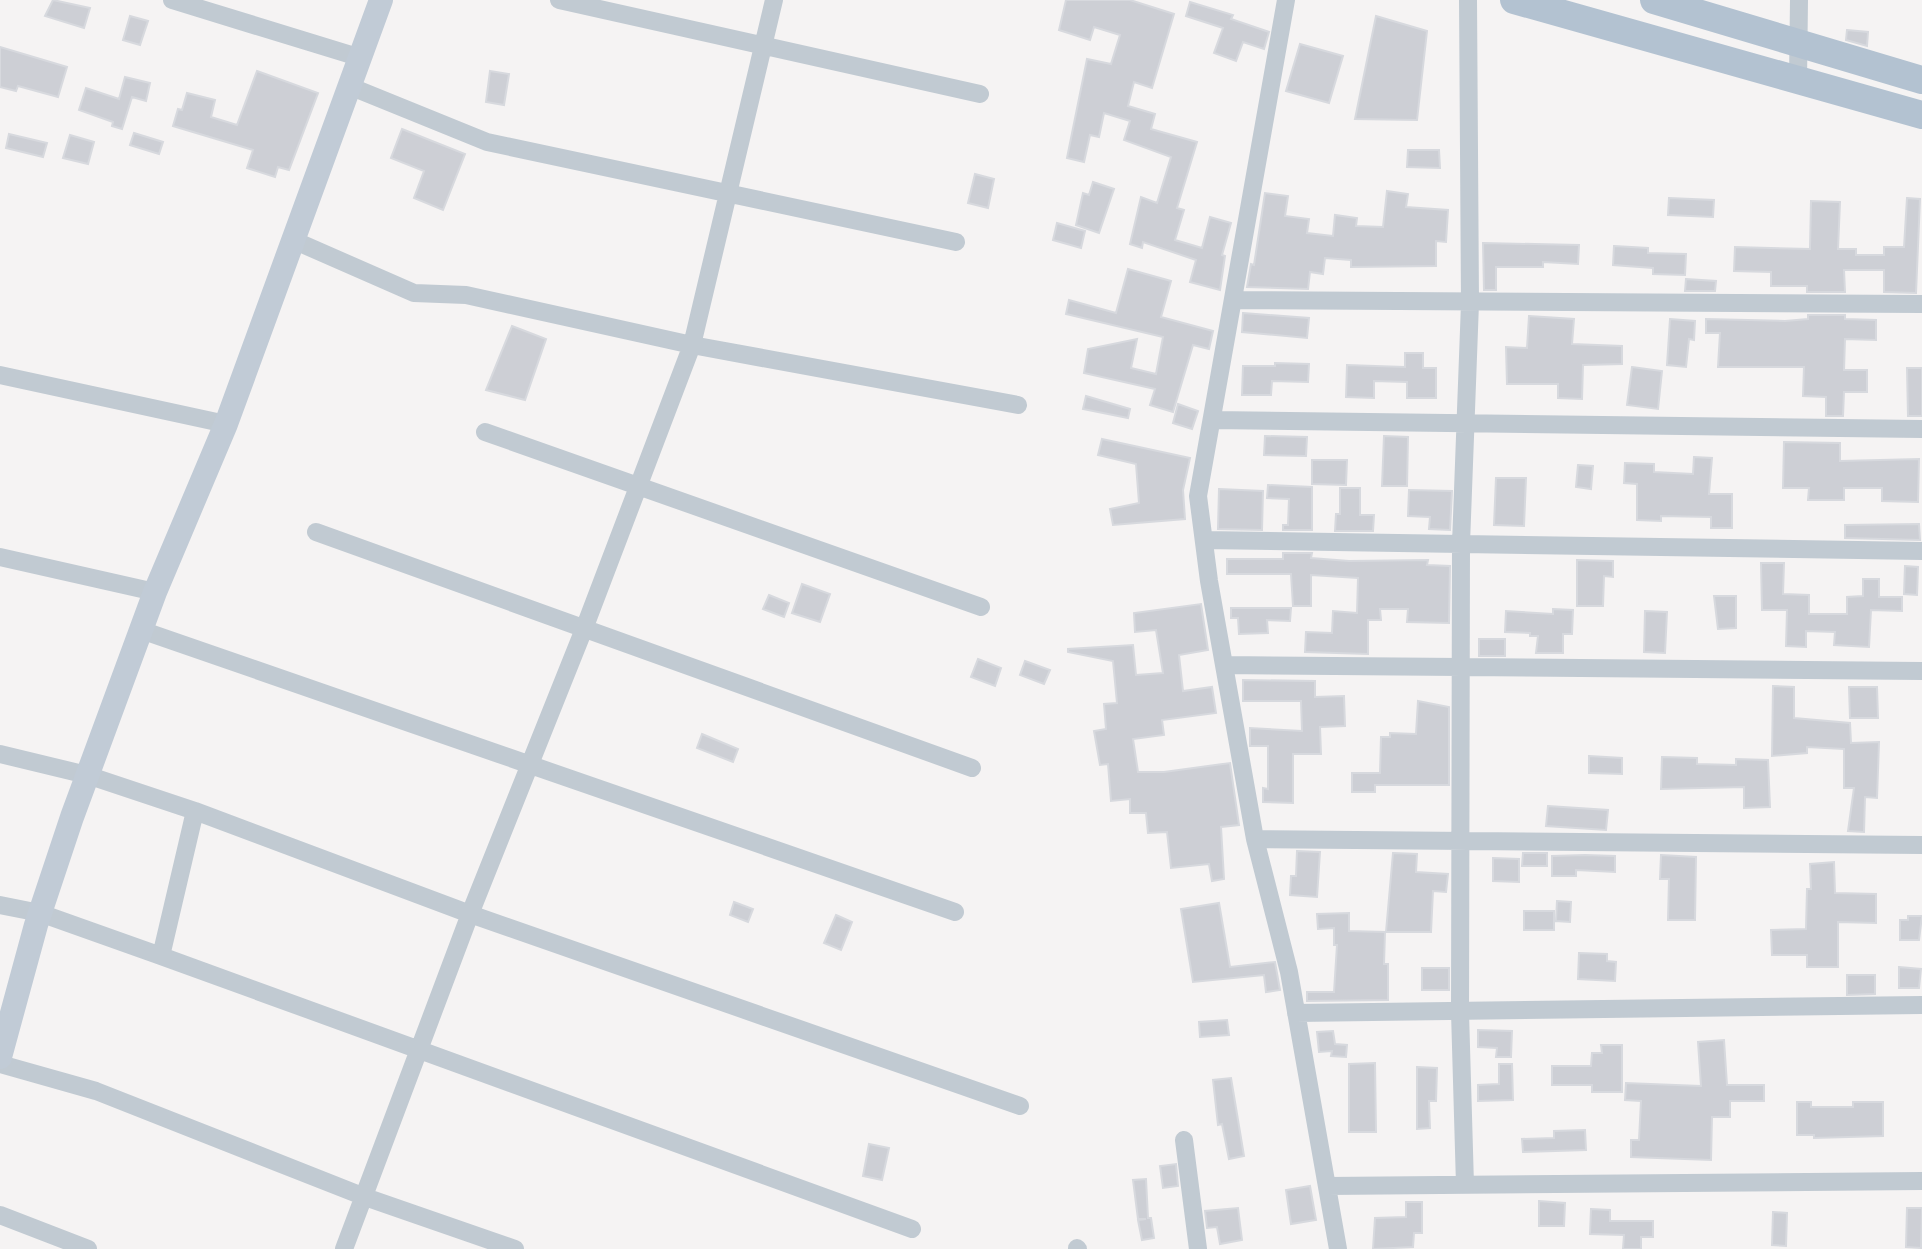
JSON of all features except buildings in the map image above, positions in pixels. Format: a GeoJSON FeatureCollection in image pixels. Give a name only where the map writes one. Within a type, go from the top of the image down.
{"type":"FeatureCollection","features":[{"type":"Feature","properties":{"kind":"main road"},"geometry":{"type":"LineString","coordinates":[[0,1057],[40,913],[87,775],[155,592],[226,424],[381,0]]}},
{"type":"Feature","properties":{"kind":"main road"},"geometry":{"type":"LineString","coordinates":[[1514,0],[1922,116]]}},
{"type":"Feature","properties":{"kind":"main road"},"geometry":{"type":"LineString","coordinates":[[1654,0],[1922,80]]}},
{"type":"Feature","properties":{"kind":"street"},"geometry":{"type":"LineString","coordinates":[[172,0],[358,57]]}},
{"type":"Feature","properties":{"kind":"street"},"geometry":{"type":"LineString","coordinates":[[559,0],[980,94]]}},
{"type":"Feature","properties":{"kind":"street"},"geometry":{"type":"LineString","coordinates":[[344,1249],[470,914],[584,629],[692,345],[774,0]]}},
{"type":"Feature","properties":{"kind":"street"},"geometry":{"type":"LineString","coordinates":[[1286,0],[1198,496],[1255,839],[1289,972],[1338,1249]]}},
{"type":"Feature","properties":{"kind":"street"},"geometry":{"type":"LineString","coordinates":[[1465,1185],[1461,1012],[1461,544],[1470,303],[1468,0]]}},
{"type":"Feature","properties":{"kind":"street"},"geometry":{"type":"LineString","coordinates":[[1798,81],[1799,0]]}},
{"type":"Feature","properties":{"kind":"street"},"geometry":{"type":"LineString","coordinates":[[349,86],[487,142],[956,242]]}},
{"type":"Feature","properties":{"kind":"street"},"geometry":{"type":"LineString","coordinates":[[293,240],[414,293],[466,295],[692,345],[1018,405]]}},
{"type":"Feature","properties":{"kind":"street"},"geometry":{"type":"LineString","coordinates":[[1234,300],[1922,304]]}},
{"type":"Feature","properties":{"kind":"street"},"geometry":{"type":"LineString","coordinates":[[0,375],[226,424]]}},
{"type":"Feature","properties":{"kind":"street"},"geometry":{"type":"LineString","coordinates":[[1212,421],[1922,429]]}},
{"type":"Feature","properties":{"kind":"street"},"geometry":{"type":"LineString","coordinates":[[485,432],[981,607]]}},
{"type":"Feature","properties":{"kind":"street"},"geometry":{"type":"LineString","coordinates":[[316,532],[972,768]]}},
{"type":"Feature","properties":{"kind":"street"},"geometry":{"type":"LineString","coordinates":[[1204,540],[1922,551]]}},
{"type":"Feature","properties":{"kind":"street"},"geometry":{"type":"LineString","coordinates":[[0,558],[155,592]]}},
{"type":"Feature","properties":{"kind":"street"},"geometry":{"type":"LineString","coordinates":[[141,630],[955,912]]}},
{"type":"Feature","properties":{"kind":"street"},"geometry":{"type":"LineString","coordinates":[[1224,665],[1922,671]]}},
{"type":"Feature","properties":{"kind":"street"},"geometry":{"type":"LineString","coordinates":[[0,754],[87,775],[195,811],[470,914],[1020,1106]]}},
{"type":"Feature","properties":{"kind":"street"},"geometry":{"type":"LineString","coordinates":[[161,956],[195,811]]}},
{"type":"Feature","properties":{"kind":"street"},"geometry":{"type":"LineString","coordinates":[[1255,839],[1922,845]]}},
{"type":"Feature","properties":{"kind":"street"},"geometry":{"type":"LineString","coordinates":[[0,905],[40,913],[912,1229]]}},
{"type":"Feature","properties":{"kind":"street"},"geometry":{"type":"LineString","coordinates":[[1296,1013],[1922,1005]]}},
{"type":"Feature","properties":{"kind":"street"},"geometry":{"type":"LineString","coordinates":[[0,1064],[96,1091],[365,1197],[515,1249]]}},
{"type":"Feature","properties":{"kind":"street"},"geometry":{"type":"LineString","coordinates":[[1184,1140],[1198,1249]]}},
{"type":"Feature","properties":{"kind":"street"},"geometry":{"type":"LineString","coordinates":[[1327,1186],[1922,1181]]}},
{"type":"Feature","properties":{"kind":"street"},"geometry":{"type":"LineString","coordinates":[[0,1215],[88,1249]]}}]}
